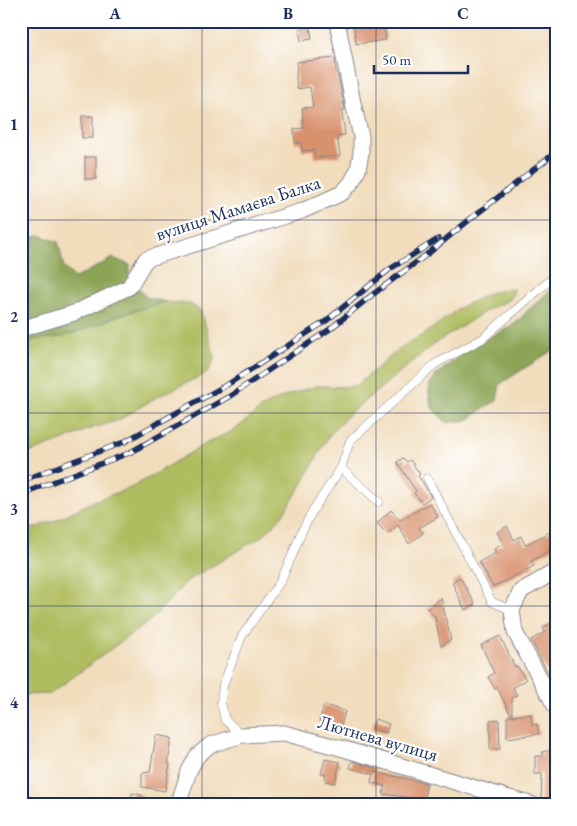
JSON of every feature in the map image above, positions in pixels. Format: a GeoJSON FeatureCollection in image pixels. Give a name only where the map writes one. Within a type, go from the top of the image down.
{"type":"FeatureCollection","features":[{"type":"Feature","properties":{"kind":"street","name":"вулиця Мамаєва Балка"},"geometry":{"type":"LineString","coordinates":[[21,329],[74,314],[129,287],[146,259],[302,211],[342,193],[351,183],[358,170],[361,154],[361,136],[337,21]]}},
{"type":"Feature","properties":{"kind":"street"},"geometry":{"type":"LineString","coordinates":[[556,571],[521,591],[512,610],[515,632],[556,708]]}},
{"type":"Feature","properties":{"kind":"street","name":"Лютнева вулиця"},"geometry":{"type":"LineString","coordinates":[[178,805],[189,771],[197,756],[210,745],[242,735],[284,733],[344,748],[533,805]]}},
{"type":"Feature","properties":{"kind":"lane"},"geometry":{"type":"LineString","coordinates":[[242,735],[225,720],[221,703],[223,685],[242,636],[280,582],[313,510],[341,468],[350,441],[435,364],[482,339],[556,275]]}},
{"type":"Feature","properties":{"kind":"lane"},"geometry":{"type":"LineString","coordinates":[[341,468],[379,502]]}},
{"type":"Feature","properties":{"kind":"lane"},"geometry":{"type":"LineString","coordinates":[[427,478],[492,602],[512,610]]}},
{"type":"Feature","properties":{"kind":"green space"},"geometry":{"type":"Polygon","coordinates":[[[40,235],[58,242],[64,267],[75,278],[113,258],[130,265],[129,276],[146,297],[166,302],[119,315],[61,337],[21,340],[21,240],[40,235]]]}},
{"type":"Feature","properties":{"kind":"green space"},"geometry":{"type":"Polygon","coordinates":[[[556,285],[556,348],[500,384],[497,400],[467,420],[447,423],[433,409],[430,401],[430,383],[436,375],[464,352],[519,320],[556,285]]]}},
{"type":"Feature","properties":{"kind":"green space"},"geometry":{"type":"Polygon","coordinates":[[[514,289],[511,299],[489,309],[437,342],[352,411],[328,437],[300,488],[281,517],[264,535],[187,581],[153,618],[50,694],[21,695],[21,533],[56,520],[96,500],[133,487],[205,444],[236,429],[263,407],[283,397],[315,386],[347,387],[357,385],[403,346],[423,335],[461,307],[492,292],[514,289]]]}},
{"type":"Feature","properties":{"kind":"green space"},"geometry":{"type":"Polygon","coordinates":[[[166,302],[190,304],[201,311],[215,358],[207,373],[157,397],[119,420],[87,430],[21,456],[21,344],[25,341],[61,337],[119,315],[166,302]]]}},
{"type":"Feature","properties":{"kind":"building"},"geometry":{"type":"Polygon","coordinates":[[[353,21],[384,21],[386,40],[356,44],[353,21]]]}},
{"type":"Feature","properties":{"kind":"building"},"geometry":{"type":"Polygon","coordinates":[[[310,27],[312,39],[301,41],[299,29],[310,27]]]}},
{"type":"Feature","properties":{"kind":"building"},"geometry":{"type":"Polygon","coordinates":[[[335,58],[345,110],[342,111],[345,135],[337,136],[340,156],[315,158],[314,150],[302,151],[301,142],[295,143],[294,129],[304,128],[302,108],[313,107],[310,87],[297,89],[297,62],[335,58]]]}},
{"type":"Feature","properties":{"kind":"building"},"geometry":{"type":"Polygon","coordinates":[[[82,116],[93,116],[93,138],[82,138],[82,116]]]}},
{"type":"Feature","properties":{"kind":"building"},"geometry":{"type":"Polygon","coordinates":[[[85,157],[96,157],[96,179],[85,179],[85,157]]]}},
{"type":"Feature","properties":{"kind":"building"},"geometry":{"type":"Polygon","coordinates":[[[403,458],[407,462],[410,460],[420,474],[418,476],[431,497],[422,503],[414,493],[416,491],[397,462],[403,458]]]}},
{"type":"Feature","properties":{"kind":"building"},"geometry":{"type":"Polygon","coordinates":[[[430,503],[438,517],[419,528],[423,533],[409,544],[398,525],[387,534],[377,523],[391,510],[400,520],[430,503]]]}},
{"type":"Feature","properties":{"kind":"building"},"geometry":{"type":"Polygon","coordinates":[[[507,526],[514,540],[521,536],[525,545],[556,529],[556,547],[531,561],[534,566],[493,587],[479,562],[496,553],[494,549],[503,544],[497,532],[507,526]]]}},
{"type":"Feature","properties":{"kind":"building"},"geometry":{"type":"Polygon","coordinates":[[[460,577],[475,604],[465,610],[452,582],[460,577]]]}},
{"type":"Feature","properties":{"kind":"building"},"geometry":{"type":"Polygon","coordinates":[[[441,598],[451,640],[441,646],[435,617],[427,609],[441,598]]]}},
{"type":"Feature","properties":{"kind":"building"},"geometry":{"type":"Polygon","coordinates":[[[556,620],[556,688],[531,640],[545,632],[543,628],[556,620]]]}},
{"type":"Feature","properties":{"kind":"building"},"geometry":{"type":"Polygon","coordinates":[[[500,636],[515,667],[517,666],[526,680],[513,688],[517,695],[512,698],[512,716],[531,714],[532,725],[537,724],[539,734],[507,738],[507,717],[511,716],[497,687],[495,689],[488,677],[494,673],[481,645],[500,636]]]}},
{"type":"Feature","properties":{"kind":"building"},"geometry":{"type":"Polygon","coordinates":[[[324,705],[345,711],[341,726],[319,722],[324,705]]]}},
{"type":"Feature","properties":{"kind":"building"},"geometry":{"type":"Polygon","coordinates":[[[375,719],[389,724],[386,733],[372,729],[375,719]]]}},
{"type":"Feature","properties":{"kind":"building"},"geometry":{"type":"Polygon","coordinates":[[[499,719],[500,749],[490,749],[490,720],[499,719]]]}},
{"type":"Feature","properties":{"kind":"building"},"geometry":{"type":"Polygon","coordinates":[[[156,735],[172,738],[165,791],[142,787],[142,773],[150,772],[156,735]]]}},
{"type":"Feature","properties":{"kind":"building"},"geometry":{"type":"Polygon","coordinates":[[[556,749],[556,805],[542,805],[542,774],[535,774],[535,756],[543,756],[542,752],[556,749]]]}},
{"type":"Feature","properties":{"kind":"building"},"geometry":{"type":"Polygon","coordinates":[[[325,759],[340,762],[335,783],[325,781],[326,775],[321,774],[325,759]]]}},
{"type":"Feature","properties":{"kind":"building"},"geometry":{"type":"Polygon","coordinates":[[[352,761],[376,768],[374,772],[427,783],[424,800],[383,794],[385,786],[371,783],[373,774],[350,768],[352,761]]]}},
{"type":"Feature","properties":{"kind":"building"},"geometry":{"type":"Polygon","coordinates":[[[132,793],[142,795],[140,805],[130,805],[132,793]]]}},
{"type":"Feature","properties":{"kind":"railway"},"geometry":{"type":"LineString","coordinates":[[21,494],[129,453],[230,396],[330,329],[556,152]]}},
{"type":"Feature","properties":{"kind":"railway"},"geometry":{"type":"LineString","coordinates":[[21,481],[124,442],[230,383],[326,321],[390,269],[438,239]]}}]}
